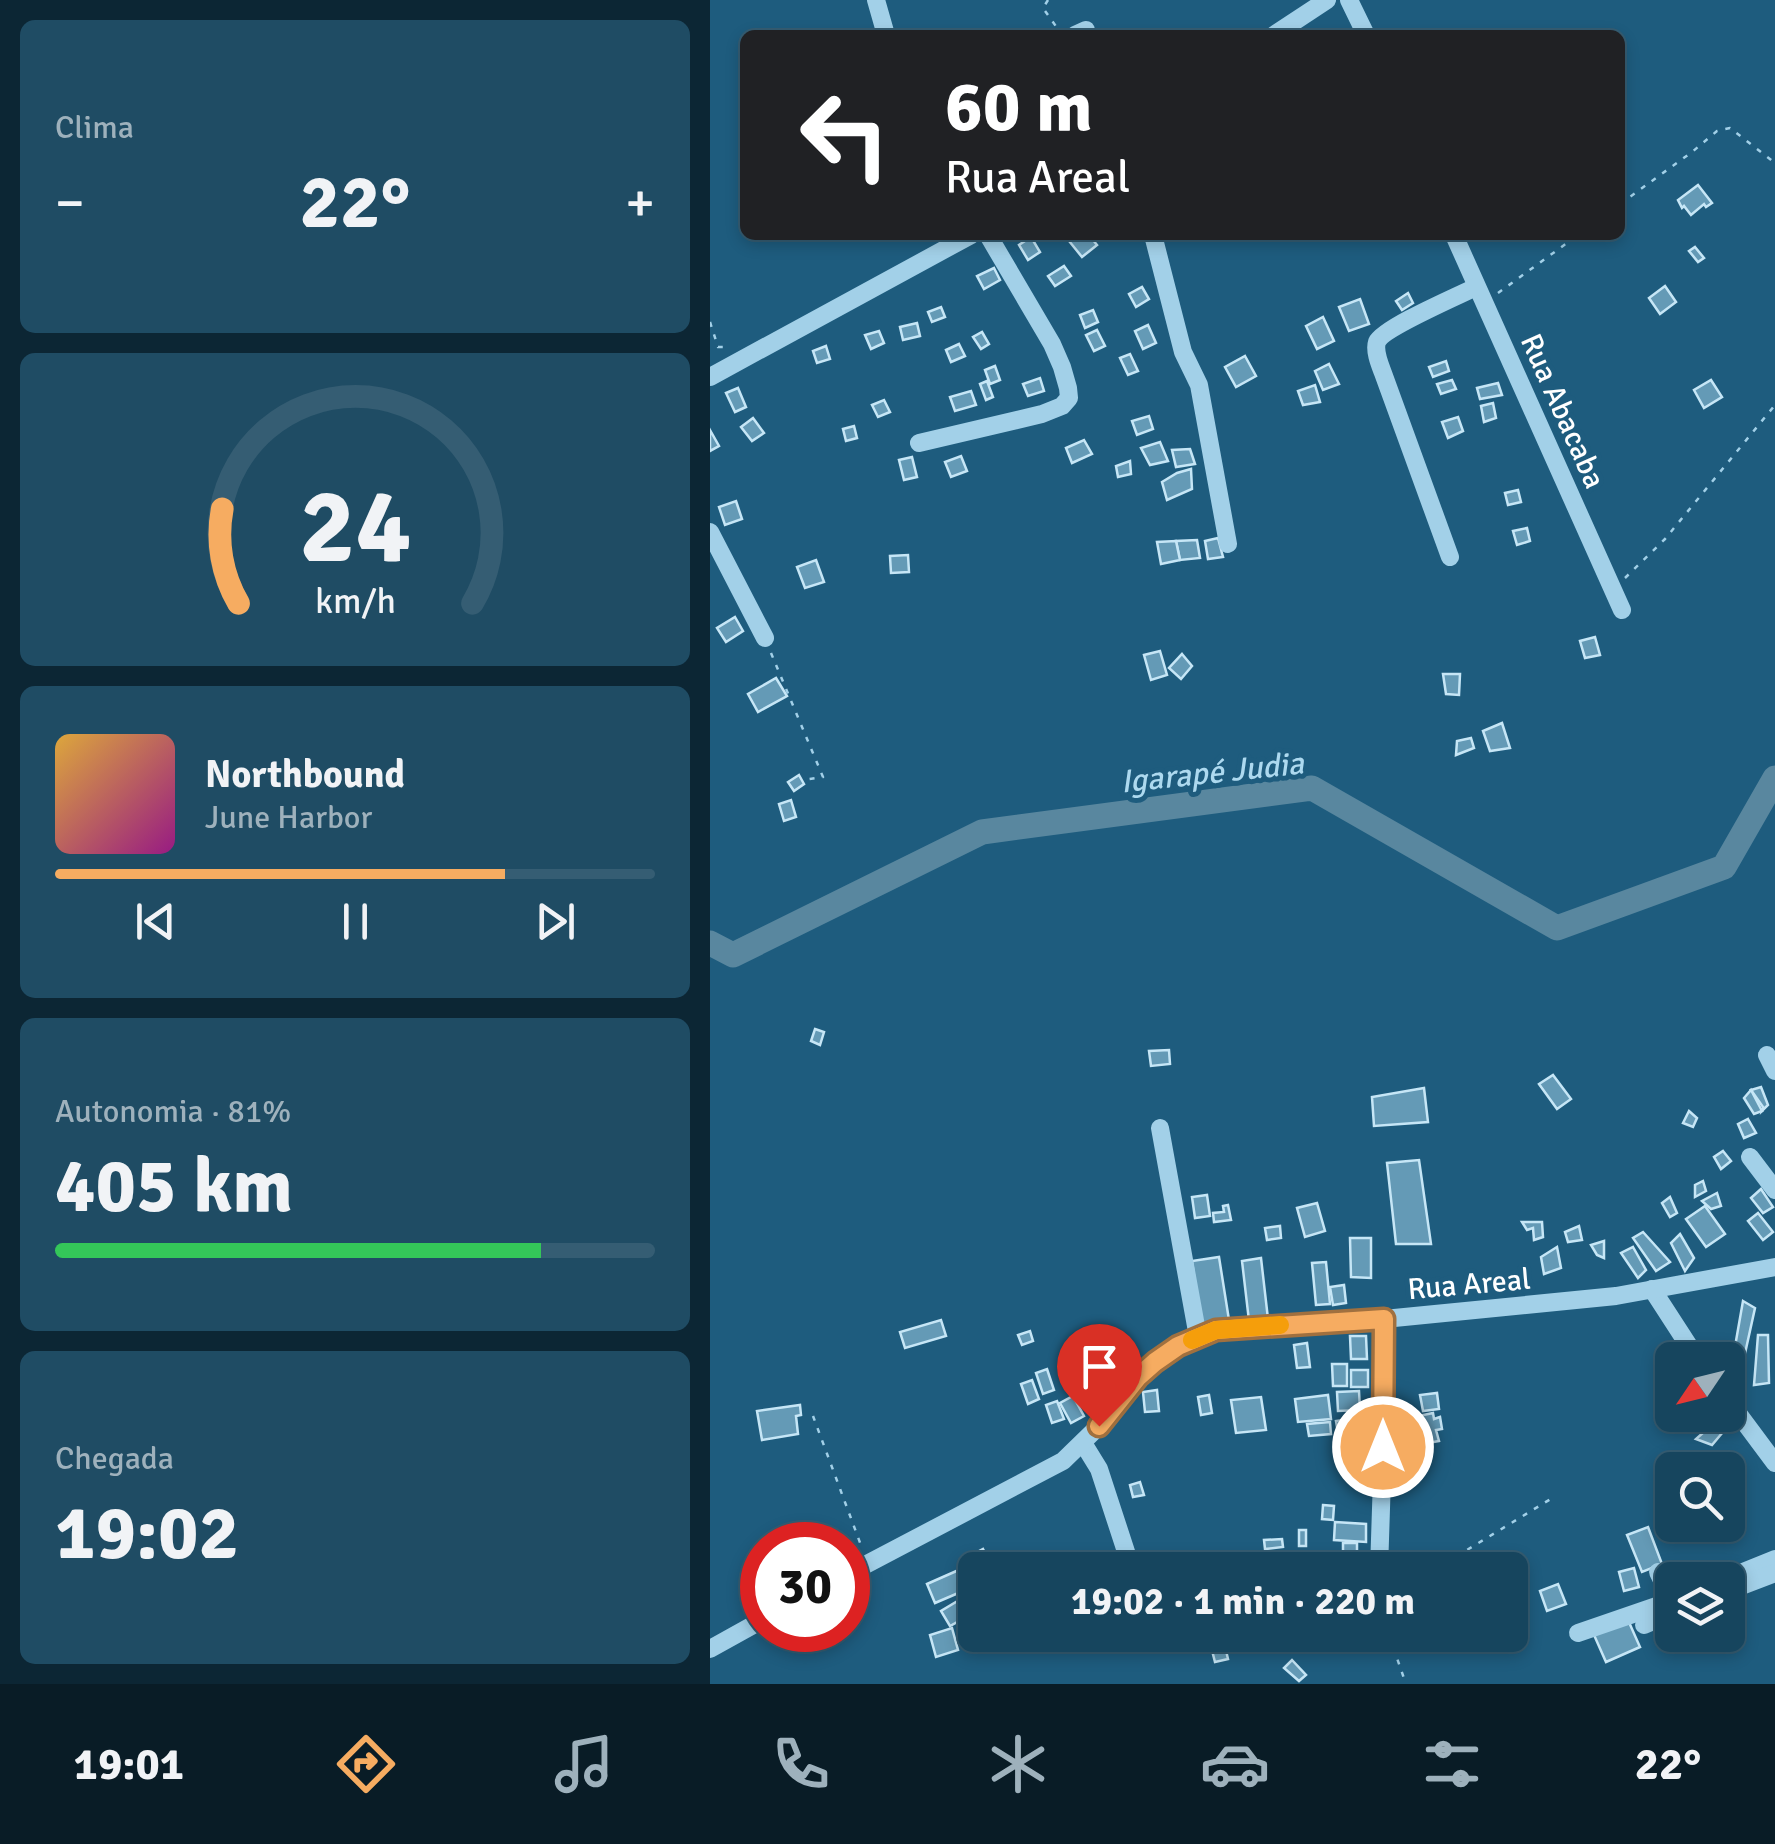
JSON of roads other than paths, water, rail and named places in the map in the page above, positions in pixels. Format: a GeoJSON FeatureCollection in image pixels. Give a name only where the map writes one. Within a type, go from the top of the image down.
{"type":"FeatureCollection","features":[{"type":"Feature","properties":{"kind":"street"},"geometry":{"type":"LineString","coordinates":[[876,0],[885,30]]}},
{"type":"Feature","properties":{"kind":"street"},"geometry":{"type":"LineString","coordinates":[[1282,30],[1327,0]]}},
{"type":"Feature","properties":{"kind":"street"},"geometry":{"type":"LineString","coordinates":[[1350,0],[1364,30]]}},
{"type":"Feature","properties":{"kind":"street"},"geometry":{"type":"LineString","coordinates":[[919,443],[1042,414],[1067,403],[1068,388],[1052,344],[991,240]]}},
{"type":"Feature","properties":{"kind":"street"},"geometry":{"type":"LineString","coordinates":[[1153,240],[1183,352],[1199,385],[1228,544]]}},
{"type":"Feature","properties":{"kind":"street","name":"Rua Abacaba"},"geometry":{"type":"LineString","coordinates":[[1456,240],[1622,610]]}},
{"type":"Feature","properties":{"kind":"street"},"geometry":{"type":"LineString","coordinates":[[710,378],[943,242]]}},
{"type":"Feature","properties":{"kind":"street"},"geometry":{"type":"LineString","coordinates":[[1450,557],[1376,344],[1379,338],[1410,319],[1480,295]]}},
{"type":"Feature","properties":{"kind":"street"},"geometry":{"type":"LineString","coordinates":[[710,532],[764,638]]}},
{"type":"Feature","properties":{"kind":"street"},"geometry":{"type":"LineString","coordinates":[[1160,1128],[1198,1338]]}},
{"type":"Feature","properties":{"kind":"street"},"geometry":{"type":"LineString","coordinates":[[1750,1157],[1775,1190]]}},
{"type":"Feature","properties":{"kind":"street","name":"Rua Areal"},"geometry":{"type":"LineString","coordinates":[[870,1562],[1048,1470],[1083,1443],[1138,1377],[1178,1346],[1216,1330],[1384,1319],[1616,1296],[1775,1268]]}},
{"type":"Feature","properties":{"kind":"street"},"geometry":{"type":"LineString","coordinates":[[1652,1289],[1686,1342]]}},
{"type":"Feature","properties":{"kind":"street"},"geometry":{"type":"LineString","coordinates":[[1380,1552],[1384,1319]]}},
{"type":"Feature","properties":{"kind":"street"},"geometry":{"type":"LineString","coordinates":[[1745,1423],[1775,1463]]}},
{"type":"Feature","properties":{"kind":"street"},"geometry":{"type":"LineString","coordinates":[[1083,1443],[1099,1469],[1126,1552]]}},
{"type":"Feature","properties":{"kind":"street"},"geometry":{"type":"LineString","coordinates":[[1745,1571],[1775,1559]]}},
{"type":"Feature","properties":{"kind":"street"},"geometry":{"type":"LineString","coordinates":[[1745,1585],[1775,1572]]}},
{"type":"Feature","properties":{"kind":"street"},"geometry":{"type":"LineString","coordinates":[[1578,1633],[1655,1607]]}},
{"type":"Feature","properties":{"kind":"street"},"geometry":{"type":"LineString","coordinates":[[1644,1625],[1655,1620]]}},
{"type":"Feature","properties":{"kind":"street"},"geometry":{"type":"LineString","coordinates":[[710,1648],[740,1632]]}},
{"type":"Feature","properties":{"kind":"waterway","name":"Igarapé Judia"},"geometry":{"type":"LineString","coordinates":[[710,943],[733,955],[982,832],[1312,788],[1557,928],[1724,867],[1775,778]]}}]}
